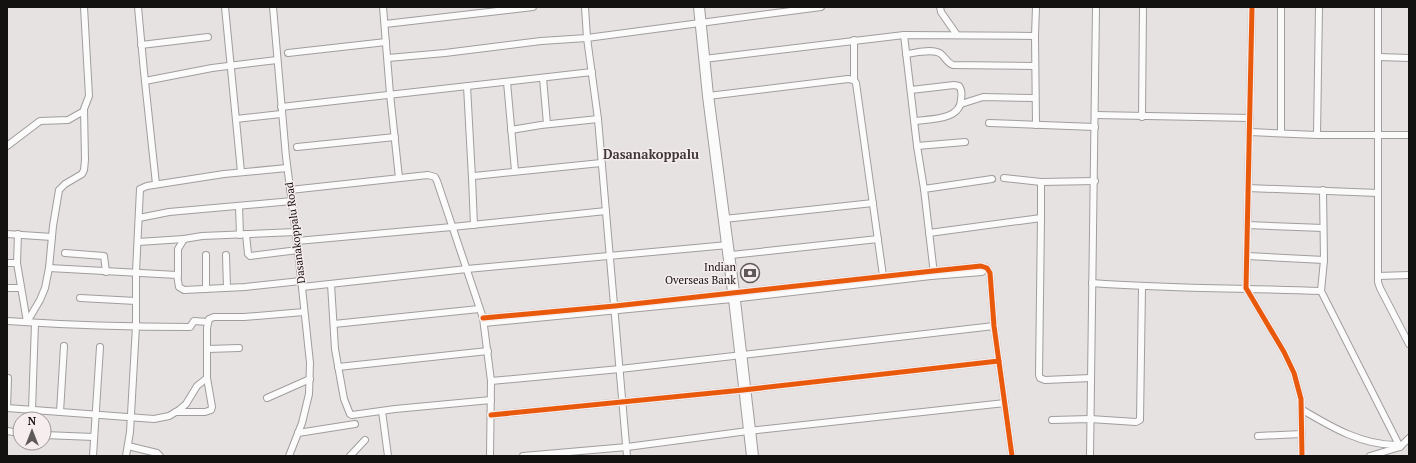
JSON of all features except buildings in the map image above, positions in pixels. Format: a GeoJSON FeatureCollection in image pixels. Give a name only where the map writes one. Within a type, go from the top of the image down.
{"type":"FeatureCollection","features":[{"type":"Feature","properties":{"kind":"street"},"geometry":{"type":"LineString","coordinates":[[27,322],[45,288],[59,190],[65,184],[82,174],[86,160],[84,111],[89,96],[84,7]]}},
{"type":"Feature","properties":{"kind":"street"},"geometry":{"type":"LineString","coordinates":[[138,7],[144,81],[156,184]]}},
{"type":"Feature","properties":{"kind":"street"},"geometry":{"type":"LineString","coordinates":[[224,7],[241,172]]}},
{"type":"Feature","properties":{"kind":"street","name":"Dasanakoppalu Road"},"geometry":{"type":"LineString","coordinates":[[273,7],[281,111],[310,363],[309,394],[298,433],[289,456]]}},
{"type":"Feature","properties":{"kind":"street"},"geometry":{"type":"LineString","coordinates":[[384,7],[390,94],[399,178]]}},
{"type":"Feature","properties":{"kind":"street"},"geometry":{"type":"LineString","coordinates":[[385,24],[532,7]]}},
{"type":"Feature","properties":{"kind":"street"},"geometry":{"type":"LineString","coordinates":[[585,7],[587,38],[598,119],[609,256],[624,402],[627,456]]}},
{"type":"Feature","properties":{"kind":"street"},"geometry":{"type":"LineString","coordinates":[[697,7],[701,23]]}},
{"type":"Feature","properties":{"kind":"street"},"geometry":{"type":"LineString","coordinates":[[701,7],[701,23],[708,96],[750,431],[755,456]]}},
{"type":"Feature","properties":{"kind":"street"},"geometry":{"type":"LineString","coordinates":[[388,58],[445,53],[541,41],[587,38],[821,7]]}},
{"type":"Feature","properties":{"kind":"street"},"geometry":{"type":"LineString","coordinates":[[940,7],[941,12],[957,35]]}},
{"type":"Feature","properties":{"kind":"street"},"geometry":{"type":"LineString","coordinates":[[1036,7],[1036,126]]}},
{"type":"Feature","properties":{"kind":"street"},"geometry":{"type":"LineString","coordinates":[[1090,456],[1096,115],[1096,7]]}},
{"type":"Feature","properties":{"kind":"street"},"geometry":{"type":"LineString","coordinates":[[1142,117],[1143,7]]}},
{"type":"Feature","properties":{"kind":"street"},"geometry":{"type":"LineString","coordinates":[[1252,7],[1246,288],[1284,352],[1294,373],[1300,391],[1302,456]]}},
{"type":"Feature","properties":{"kind":"street"},"geometry":{"type":"LineString","coordinates":[[1281,7],[1281,134]]}},
{"type":"Feature","properties":{"kind":"street"},"geometry":{"type":"LineString","coordinates":[[1317,135],[1319,7]]}},
{"type":"Feature","properties":{"kind":"street"},"geometry":{"type":"LineString","coordinates":[[1378,7],[1378,276],[1380,288],[1409,344]]}},
{"type":"Feature","properties":{"kind":"street"},"geometry":{"type":"LineString","coordinates":[[705,58],[904,35],[1035,36]]}},
{"type":"Feature","properties":{"kind":"street"},"geometry":{"type":"LineString","coordinates":[[904,35],[934,273]]}},
{"type":"Feature","properties":{"kind":"street"},"geometry":{"type":"LineString","coordinates":[[141,45],[208,37]]}},
{"type":"Feature","properties":{"kind":"street"},"geometry":{"type":"LineString","coordinates":[[854,40],[854,80],[856,83],[883,276]]}},
{"type":"Feature","properties":{"kind":"street"},"geometry":{"type":"LineString","coordinates":[[288,53],[386,42]]}},
{"type":"Feature","properties":{"kind":"street"},"geometry":{"type":"LineString","coordinates":[[906,54],[934,52],[942,55],[949,63],[953,65],[1035,66]]}},
{"type":"Feature","properties":{"kind":"street"},"geometry":{"type":"LineString","coordinates":[[1378,57],[1409,58]]}},
{"type":"Feature","properties":{"kind":"street"},"geometry":{"type":"LineString","coordinates":[[144,81],[230,66],[277,60]]}},
{"type":"Feature","properties":{"kind":"street"},"geometry":{"type":"LineString","coordinates":[[236,119],[390,94],[592,72]]}},
{"type":"Feature","properties":{"kind":"street"},"geometry":{"type":"LineString","coordinates":[[543,78],[547,124]]}},
{"type":"Feature","properties":{"kind":"street"},"geometry":{"type":"LineString","coordinates":[[708,96],[848,79],[854,80]]}},
{"type":"Feature","properties":{"kind":"street"},"geometry":{"type":"LineString","coordinates":[[507,82],[515,171]]}},
{"type":"Feature","properties":{"kind":"street"},"geometry":{"type":"LineString","coordinates":[[911,90],[956,85],[961,88],[961,104],[956,112],[949,116],[915,121]]}},
{"type":"Feature","properties":{"kind":"street"},"geometry":{"type":"LineString","coordinates":[[466,86],[474,225]]}},
{"type":"Feature","properties":{"kind":"street"},"geometry":{"type":"LineString","coordinates":[[961,104],[984,97],[1035,98]]}},
{"type":"Feature","properties":{"kind":"street"},"geometry":{"type":"LineString","coordinates":[[7,146],[40,121],[68,120],[84,111]]}},
{"type":"Feature","properties":{"kind":"street"},"geometry":{"type":"LineString","coordinates":[[1096,115],[1250,118]]}},
{"type":"Feature","properties":{"kind":"street"},"geometry":{"type":"LineString","coordinates":[[511,130],[547,124],[598,119]]}},
{"type":"Feature","properties":{"kind":"street"},"geometry":{"type":"LineString","coordinates":[[989,123],[1036,126],[1095,127]]}},
{"type":"Feature","properties":{"kind":"street"},"geometry":{"type":"LineString","coordinates":[[1250,132],[1317,135],[1409,135]]}},
{"type":"Feature","properties":{"kind":"street"},"geometry":{"type":"LineString","coordinates":[[297,147],[395,137]]}},
{"type":"Feature","properties":{"kind":"street"},"geometry":{"type":"LineString","coordinates":[[917,146],[965,142]]}},
{"type":"Feature","properties":{"kind":"street"},"geometry":{"type":"LineString","coordinates":[[472,178],[477,175],[601,163]]}},
{"type":"Feature","properties":{"kind":"street"},"geometry":{"type":"LineString","coordinates":[[126,456],[128,446],[136,326],[136,272],[140,189],[156,184],[241,172],[287,168]]}},
{"type":"Feature","properties":{"kind":"street"},"geometry":{"type":"LineString","coordinates":[[290,190],[428,175],[435,177],[483,320],[491,381],[490,456]]}},
{"type":"Feature","properties":{"kind":"street"},"geometry":{"type":"LineString","coordinates":[[1004,178],[1040,182],[1095,181]]}},
{"type":"Feature","properties":{"kind":"street"},"geometry":{"type":"LineString","coordinates":[[924,189],[992,179]]}},
{"type":"Feature","properties":{"kind":"street"},"geometry":{"type":"LineString","coordinates":[[1040,182],[1039,375],[1040,378],[1045,380],[1091,378]]}},
{"type":"Feature","properties":{"kind":"street"},"geometry":{"type":"LineString","coordinates":[[1248,188],[1378,193]]}},
{"type":"Feature","properties":{"kind":"street"},"geometry":{"type":"LineString","coordinates":[[1323,190],[1324,260],[1321,291],[1400,446]]}},
{"type":"Feature","properties":{"kind":"street"},"geometry":{"type":"LineString","coordinates":[[139,218],[168,212],[292,201]]}},
{"type":"Feature","properties":{"kind":"street"},"geometry":{"type":"LineString","coordinates":[[724,219],[873,203]]}},
{"type":"Feature","properties":{"kind":"street"},"geometry":{"type":"LineString","coordinates":[[239,206],[243,235],[248,254],[250,256],[298,250]]}},
{"type":"Feature","properties":{"kind":"street"},"geometry":{"type":"LineString","coordinates":[[297,241],[606,211]]}},
{"type":"Feature","properties":{"kind":"street"},"geometry":{"type":"LineString","coordinates":[[929,233],[1041,218]]}},
{"type":"Feature","properties":{"kind":"street"},"geometry":{"type":"LineString","coordinates":[[1247,225],[1323,228]]}},
{"type":"Feature","properties":{"kind":"street"},"geometry":{"type":"LineString","coordinates":[[138,242],[184,239],[202,236],[296,232]]}},
{"type":"Feature","properties":{"kind":"street"},"geometry":{"type":"LineString","coordinates":[[7,234],[52,236]]}},
{"type":"Feature","properties":{"kind":"street"},"geometry":{"type":"LineString","coordinates":[[18,234],[17,263],[20,288],[27,322]]}},
{"type":"Feature","properties":{"kind":"street"},"geometry":{"type":"LineString","coordinates":[[184,239],[178,249],[179,287],[182,289],[331,284],[467,269],[727,245]]}},
{"type":"Feature","properties":{"kind":"street"},"geometry":{"type":"LineString","coordinates":[[731,255],[878,239]]}},
{"type":"Feature","properties":{"kind":"street"},"geometry":{"type":"LineString","coordinates":[[727,245],[731,255],[734,296]]}},
{"type":"Feature","properties":{"kind":"street"},"geometry":{"type":"LineString","coordinates":[[65,253],[104,256],[106,272]]}},
{"type":"Feature","properties":{"kind":"street"},"geometry":{"type":"LineString","coordinates":[[206,255],[206,289]]}},
{"type":"Feature","properties":{"kind":"street"},"geometry":{"type":"LineString","coordinates":[[226,255],[227,288]]}},
{"type":"Feature","properties":{"kind":"street"},"geometry":{"type":"LineString","coordinates":[[1247,256],[1324,260]]}},
{"type":"Feature","properties":{"kind":"street"},"geometry":{"type":"LineString","coordinates":[[7,263],[17,263]]}},
{"type":"Feature","properties":{"kind":"street"},"geometry":{"type":"LineString","coordinates":[[49,268],[106,272],[136,272],[178,276]]}},
{"type":"Feature","properties":{"kind":"street"},"geometry":{"type":"LineString","coordinates":[[734,296],[883,276],[982,272],[987,268],[990,273],[994,326],[1012,456]]}},
{"type":"Feature","properties":{"kind":"street"},"geometry":{"type":"LineString","coordinates":[[483,320],[734,296],[934,273]]}},
{"type":"Feature","properties":{"kind":"street"},"geometry":{"type":"LineString","coordinates":[[1378,276],[1409,275]]}},
{"type":"Feature","properties":{"kind":"street"},"geometry":{"type":"LineString","coordinates":[[1092,283],[1142,287],[1246,288],[1321,291]]}},
{"type":"Feature","properties":{"kind":"street"},"geometry":{"type":"LineString","coordinates":[[331,284],[338,367],[344,399],[350,414],[491,400]]}},
{"type":"Feature","properties":{"kind":"street"},"geometry":{"type":"LineString","coordinates":[[1052,420],[1090,419],[1136,422],[1140,420],[1142,287]]}},
{"type":"Feature","properties":{"kind":"street"},"geometry":{"type":"LineString","coordinates":[[7,288],[20,288]]}},
{"type":"Feature","properties":{"kind":"street"},"geometry":{"type":"LineString","coordinates":[[80,298],[136,300]]}},
{"type":"Feature","properties":{"kind":"street"},"geometry":{"type":"LineString","coordinates":[[334,324],[479,309]]}},
{"type":"Feature","properties":{"kind":"street"},"geometry":{"type":"LineString","coordinates":[[176,412],[205,412],[211,410],[212,407],[207,378],[209,319],[214,317],[244,317],[304,312]]}},
{"type":"Feature","properties":{"kind":"street"},"geometry":{"type":"LineString","coordinates":[[7,321],[190,327],[194,321],[208,322]]}},
{"type":"Feature","properties":{"kind":"street"},"geometry":{"type":"LineString","coordinates":[[32,410],[35,323]]}},
{"type":"Feature","properties":{"kind":"street"},"geometry":{"type":"LineString","coordinates":[[491,381],[620,369],[994,326]]}},
{"type":"Feature","properties":{"kind":"street"},"geometry":{"type":"LineString","coordinates":[[60,412],[64,346]]}},
{"type":"Feature","properties":{"kind":"street"},"geometry":{"type":"LineString","coordinates":[[92,456],[100,347]]}},
{"type":"Feature","properties":{"kind":"street"},"geometry":{"type":"LineString","coordinates":[[207,349],[239,348]]}},
{"type":"Feature","properties":{"kind":"street"},"geometry":{"type":"LineString","coordinates":[[338,367],[488,351]]}},
{"type":"Feature","properties":{"kind":"street"},"geometry":{"type":"LineString","coordinates":[[491,415],[745,390],[999,361]]}},
{"type":"Feature","properties":{"kind":"street"},"geometry":{"type":"LineString","coordinates":[[8,378],[7,408],[154,419],[169,416],[176,412],[186,404],[197,386],[207,378]]}},
{"type":"Feature","properties":{"kind":"street"},"geometry":{"type":"LineString","coordinates":[[267,398],[310,379]]}},
{"type":"Feature","properties":{"kind":"street"},"geometry":{"type":"LineString","coordinates":[[523,456],[627,447],[750,431],[1005,403]]}},
{"type":"Feature","properties":{"kind":"street"},"geometry":{"type":"LineString","coordinates":[[1301,409],[1326,424],[1371,443],[1400,446]]}},
{"type":"Feature","properties":{"kind":"street"},"geometry":{"type":"LineString","coordinates":[[382,411],[388,456]]}},
{"type":"Feature","properties":{"kind":"street"},"geometry":{"type":"LineString","coordinates":[[298,433],[355,424]]}},
{"type":"Feature","properties":{"kind":"street"},"geometry":{"type":"LineString","coordinates":[[750,431],[750,456]]}},
{"type":"Feature","properties":{"kind":"street"},"geometry":{"type":"LineString","coordinates":[[1258,436],[1302,434]]}},
{"type":"Feature","properties":{"kind":"street"},"geometry":{"type":"LineString","coordinates":[[52,435],[94,437]]}},
{"type":"Feature","properties":{"kind":"street"},"geometry":{"type":"LineString","coordinates":[[1370,456],[1400,446],[1409,438]]}},
{"type":"Feature","properties":{"kind":"street"},"geometry":{"type":"LineString","coordinates":[[350,456],[365,440]]}},
{"type":"Feature","properties":{"kind":"street"},"geometry":{"type":"LineString","coordinates":[[128,446],[157,453],[160,456]]}},
{"type":"Feature","properties":{"kind":"cycle path"},"geometry":{"type":"LineString","coordinates":[[1252,7],[1246,288],[1284,352],[1294,373],[1301,399],[1302,456]]}},
{"type":"Feature","properties":{"kind":"cycle path"},"geometry":{"type":"LineString","coordinates":[[483,318],[615,306],[981,266],[987,268],[990,273],[994,326],[1012,456]]}},
{"type":"Feature","properties":{"kind":"cycle path"},"geometry":{"type":"LineString","coordinates":[[491,415],[743,390],[999,361]]}},
{"type":"Feature","properties":{"kind":"place","name":"Indian Overseas Bank"},"geometry":{"type":"Point","coordinates":[750,273]}},
{"type":"Feature","properties":{"kind":"district","name":"Dasanakoppalu"},"geometry":{"type":"Point","coordinates":[651,154]}}]}
